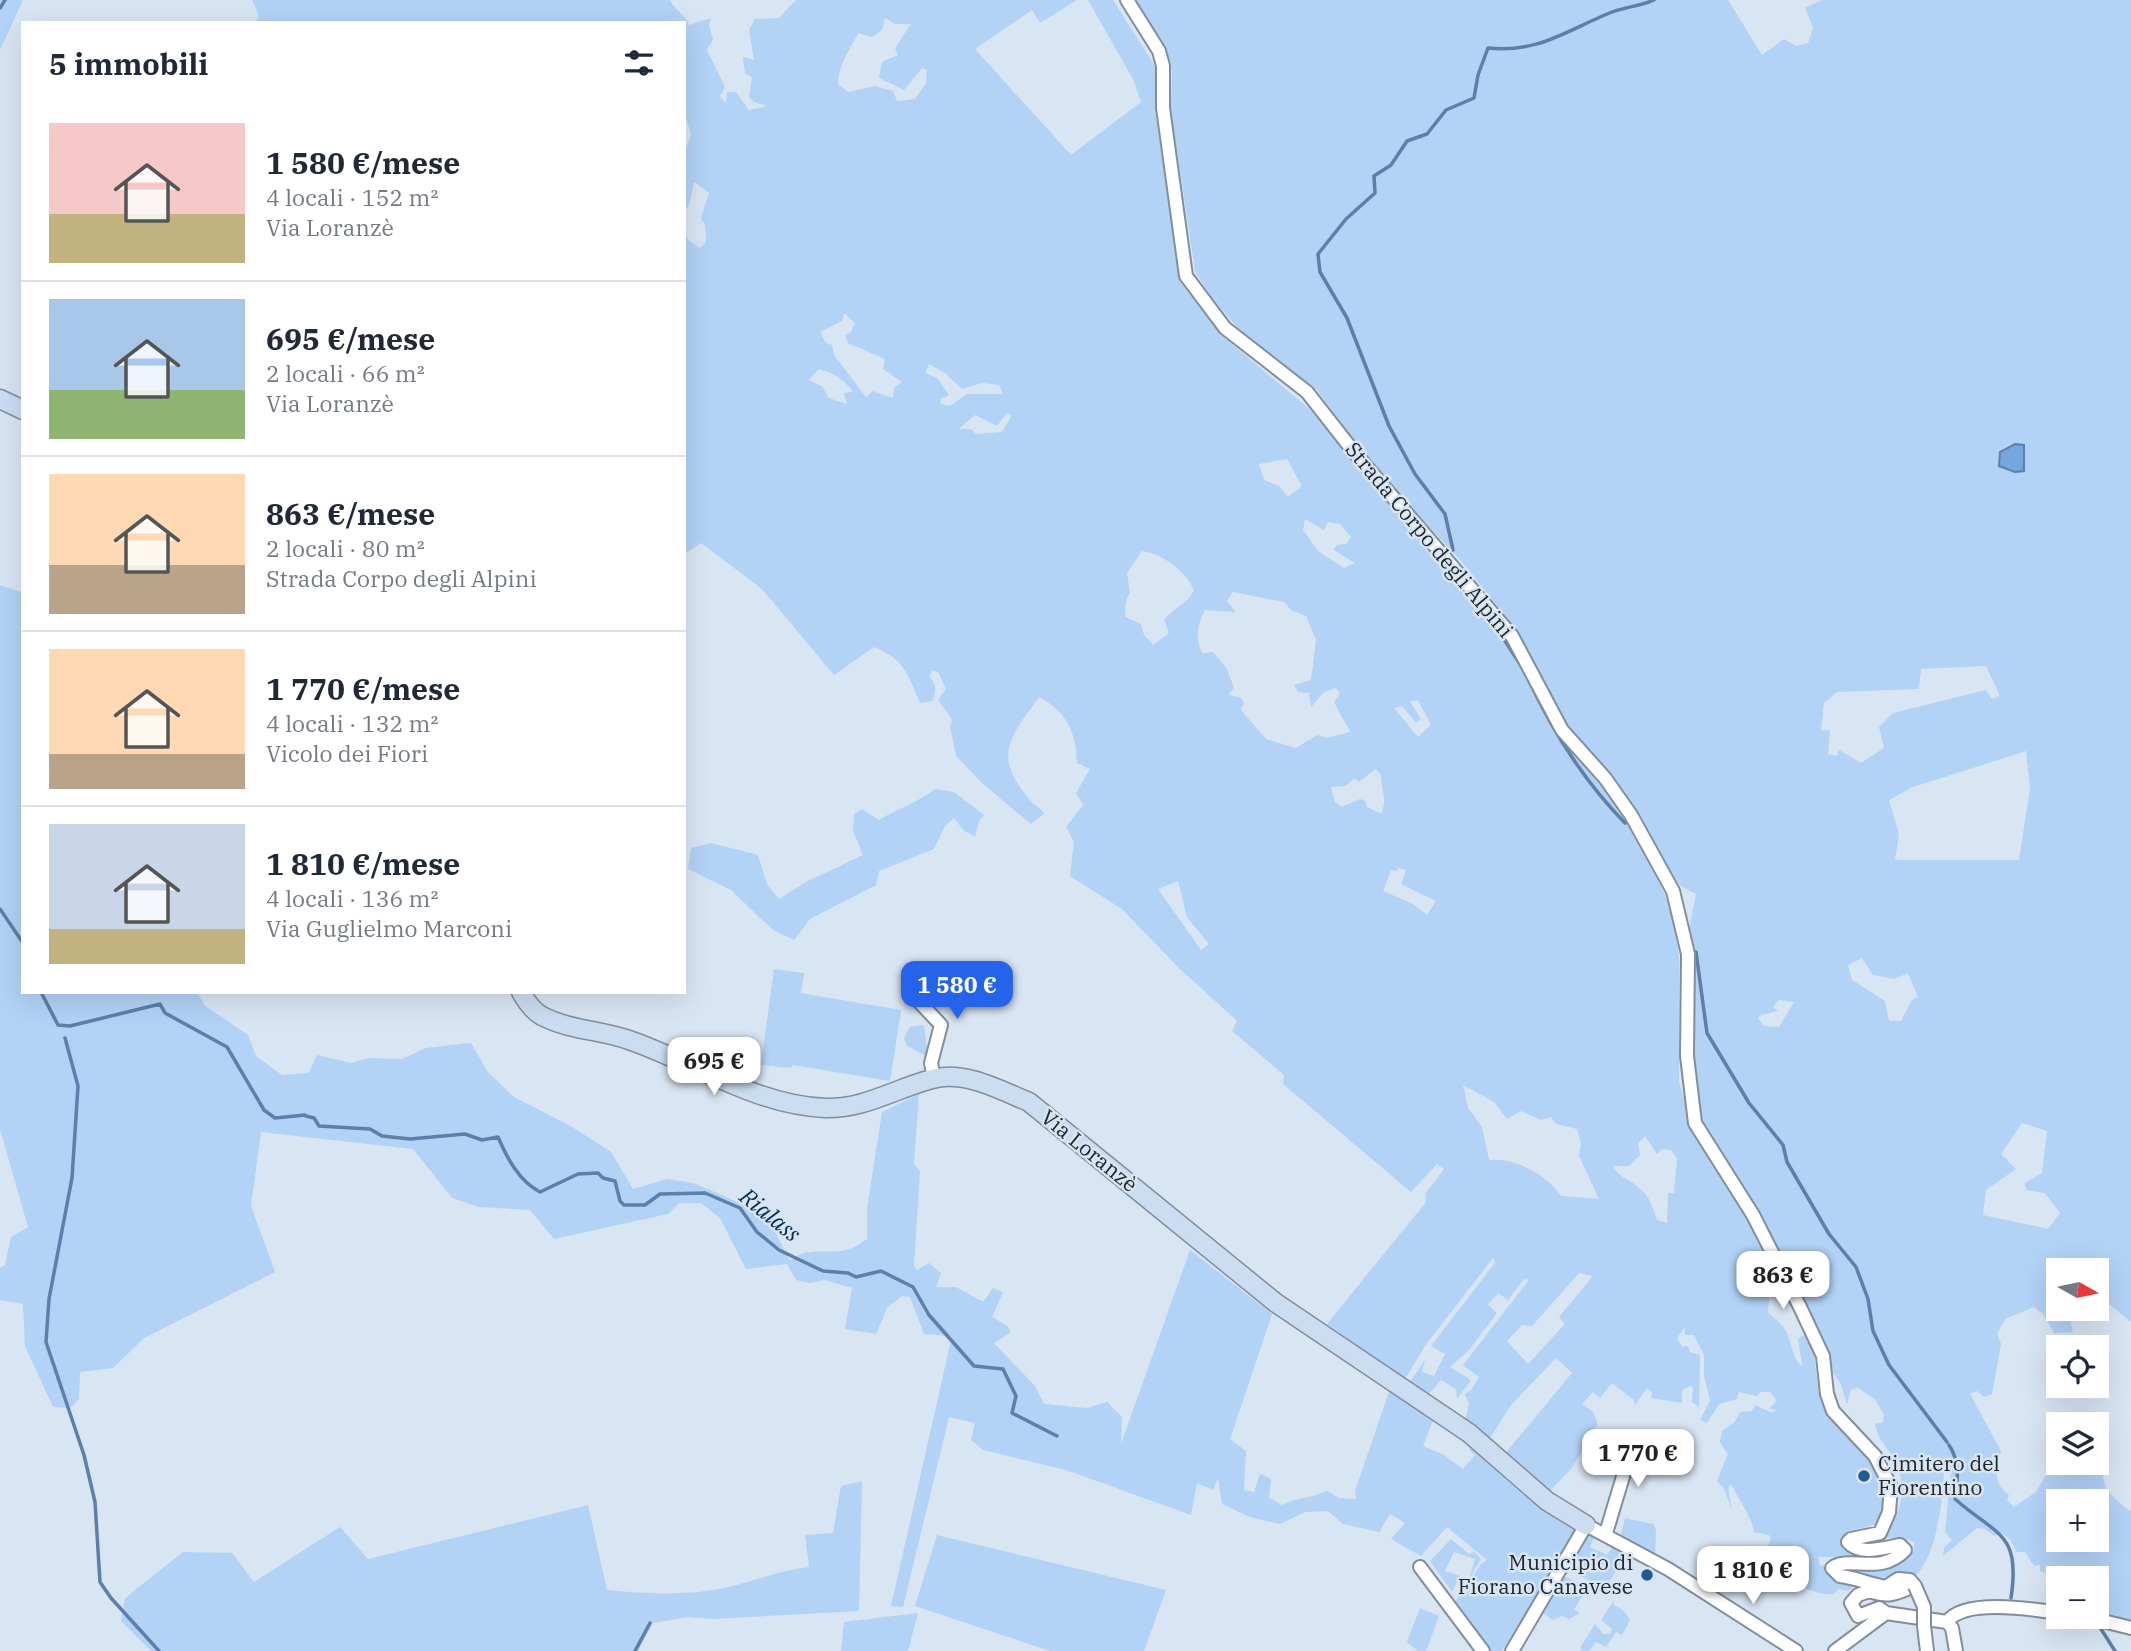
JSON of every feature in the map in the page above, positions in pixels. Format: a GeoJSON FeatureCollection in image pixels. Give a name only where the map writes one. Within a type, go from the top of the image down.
{"type":"FeatureCollection","features":[{"type":"Feature","properties":{"kind":"street","name":"Strada Corpo degli Alpini"},"geometry":{"type":"LineString","coordinates":[[1127,0],[1159,51],[1163,66],[1163,108],[1186,275],[1225,328],[1307,392],[1354,452],[1512,636],[1562,730],[1605,778],[1632,815],[1673,891],[1687,950],[1687,1055],[1695,1123],[1753,1215],[1800,1307],[1823,1356],[1827,1394],[1833,1411],[1875,1456],[1891,1487],[1889,1512],[1880,1533],[1848,1542],[1853,1548],[1863,1550],[1900,1545],[1905,1550],[1878,1566],[1835,1564],[1833,1572],[1886,1587],[1905,1577],[1915,1586]]}},
{"type":"Feature","properties":{"kind":"street"},"geometry":{"type":"LineString","coordinates":[[0,399],[21,409]]}},
{"type":"Feature","properties":{"kind":"street"},"geometry":{"type":"LineString","coordinates":[[910,992],[941,1025],[932,1063],[934,1078]]}},
{"type":"Feature","properties":{"kind":"street","name":"Via Loranzè"},"geometry":{"type":"LineString","coordinates":[[523,994],[538,1014],[557,1023],[626,1039],[749,1090],[791,1104],[850,1107],[883,1099],[934,1078],[960,1078],[986,1084],[1029,1102],[1276,1303],[1469,1433],[1547,1501],[1586,1525]]}},
{"type":"Feature","properties":{"kind":"street"},"geometry":{"type":"LineString","coordinates":[[1606,1533],[1634,1440]]}},
{"type":"Feature","properties":{"kind":"street"},"geometry":{"type":"LineString","coordinates":[[1512,1651],[1586,1525],[1606,1533],[1694,1585],[1796,1651]]}},
{"type":"Feature","properties":{"kind":"street"},"geometry":{"type":"LineString","coordinates":[[1420,1567],[1483,1651]]}},
{"type":"Feature","properties":{"kind":"street"},"geometry":{"type":"LineString","coordinates":[[1927,1651],[1924,1626],[1924,1607],[1915,1586],[1885,1597],[1869,1591],[1858,1595],[1851,1603],[1858,1616],[1879,1608],[1886,1613],[1947,1622],[1952,1628],[1956,1651]]}},
{"type":"Feature","properties":{"kind":"street"},"geometry":{"type":"LineString","coordinates":[[1947,1622],[1958,1612],[1966,1610],[2014,1607],[2046,1611]]}},
{"type":"Feature","properties":{"kind":"street"},"geometry":{"type":"LineString","coordinates":[[1835,1651],[1886,1613]]}},
{"type":"Feature","properties":{"kind":"street"},"geometry":{"type":"LineString","coordinates":[[2109,1622],[2131,1628]]}},
{"type":"Feature","properties":{"kind":"shaded area"},"geometry":{"type":"Polygon","coordinates":[[[0,0],[23,0],[0,50],[0,0]]]}},
{"type":"Feature","properties":{"kind":"shaded area"},"geometry":{"type":"Polygon","coordinates":[[[252,0],[670,0],[685,18],[689,25],[711,18],[709,26],[713,39],[707,50],[725,87],[720,96],[726,103],[727,92],[736,92],[749,110],[767,106],[754,102],[749,97],[752,77],[745,74],[743,57],[754,60],[749,30],[755,19],[779,18],[796,0],[1077,0],[1040,23],[1032,10],[975,49],[1071,155],[1141,102],[1133,79],[1088,0],[1113,0],[1155,66],[1155,110],[1180,282],[1221,335],[1313,412],[1435,561],[1476,595],[1508,637],[1561,735],[1624,809],[1672,910],[1679,958],[1679,1082],[1694,1130],[1747,1214],[1772,1263],[1768,1312],[1785,1330],[1794,1355],[1802,1366],[1798,1338],[1806,1334],[1813,1350],[1820,1399],[1844,1432],[1858,1442],[1887,1482],[1883,1513],[1878,1524],[1848,1531],[1844,1542],[1899,1550],[1890,1557],[1855,1562],[1843,1557],[1818,1557],[1820,1565],[1825,1566],[1830,1576],[1856,1585],[1848,1591],[1838,1589],[1834,1594],[1819,1593],[1793,1584],[1796,1575],[1786,1571],[1784,1575],[1780,1570],[1784,1564],[1766,1550],[1771,1539],[1769,1535],[1754,1532],[1732,1485],[1728,1486],[1732,1511],[1724,1488],[1717,1481],[1728,1454],[1720,1442],[1722,1431],[1734,1423],[1740,1412],[1752,1411],[1755,1405],[1770,1412],[1777,1411],[1770,1408],[1777,1401],[1770,1392],[1760,1392],[1757,1396],[1739,1392],[1737,1399],[1719,1404],[1707,1423],[1700,1420],[1710,1401],[1704,1376],[1704,1355],[1694,1335],[1685,1335],[1685,1327],[1677,1338],[1682,1347],[1688,1346],[1690,1352],[1700,1355],[1699,1407],[1692,1402],[1693,1387],[1690,1386],[1682,1390],[1682,1403],[1651,1398],[1652,1392],[1647,1388],[1635,1405],[1634,1400],[1612,1383],[1600,1398],[1593,1392],[1582,1404],[1593,1412],[1598,1424],[1572,1468],[1547,1494],[1503,1456],[1572,1373],[1556,1358],[1511,1405],[1490,1438],[1465,1420],[1469,1404],[1465,1394],[1479,1377],[1463,1365],[1529,1280],[1524,1279],[1508,1300],[1498,1293],[1488,1305],[1497,1313],[1469,1350],[1450,1367],[1471,1380],[1457,1399],[1456,1389],[1441,1380],[1428,1395],[1409,1383],[1425,1360],[1422,1372],[1434,1376],[1445,1354],[1431,1346],[1495,1263],[1493,1258],[1427,1343],[1405,1379],[1327,1324],[1426,1202],[1426,1193],[1444,1169],[1437,1164],[1411,1192],[1283,1084],[1284,1075],[1232,1031],[1237,1021],[1178,967],[1122,909],[1070,876],[1074,842],[1066,827],[1083,805],[1076,793],[1090,769],[1077,763],[1072,732],[1057,709],[1039,697],[1020,724],[1009,747],[1008,758],[1018,784],[1044,814],[1031,824],[983,784],[956,756],[950,726],[952,719],[938,700],[946,689],[938,672],[932,670],[929,677],[935,688],[932,701],[920,703],[899,662],[874,647],[834,675],[762,589],[701,543],[686,553],[686,236],[700,248],[706,242],[705,225],[701,218],[709,193],[694,182],[689,206],[686,208],[686,148],[691,134],[686,118],[686,21],[256,21],[259,16],[252,0]],[[885,18],[882,30],[872,37],[858,33],[842,64],[838,84],[848,92],[875,86],[893,91],[897,101],[915,99],[926,83],[927,70],[922,68],[904,90],[879,78],[882,62],[898,55],[895,48],[911,24],[895,24],[885,18]],[[844,313],[842,321],[820,332],[826,343],[832,345],[834,355],[866,397],[873,391],[893,398],[894,388],[902,382],[883,369],[885,359],[848,343],[845,335],[851,332],[855,323],[844,313]],[[929,364],[925,373],[937,378],[949,395],[940,399],[941,404],[950,406],[967,394],[1003,394],[999,385],[982,383],[962,389],[945,373],[929,364]],[[819,369],[808,380],[822,386],[829,398],[847,404],[844,393],[853,392],[838,378],[819,369]],[[1007,413],[997,426],[975,415],[959,429],[971,429],[976,434],[1002,432],[1012,415],[1007,413]],[[1287,459],[1259,464],[1264,480],[1279,486],[1288,497],[1302,486],[1287,459]],[[1305,519],[1303,530],[1318,551],[1344,568],[1355,563],[1334,550],[1337,545],[1346,544],[1351,537],[1340,524],[1328,522],[1324,530],[1305,519]],[[1142,551],[1127,573],[1130,593],[1125,605],[1126,617],[1141,624],[1144,635],[1153,645],[1169,633],[1164,619],[1189,598],[1194,590],[1185,576],[1173,565],[1142,551]],[[1233,592],[1227,601],[1236,612],[1205,610],[1200,621],[1198,642],[1202,653],[1213,652],[1227,669],[1234,688],[1228,695],[1239,697],[1244,702],[1241,710],[1266,739],[1296,748],[1317,735],[1326,738],[1350,732],[1334,702],[1340,694],[1336,688],[1324,692],[1311,707],[1309,693],[1298,692],[1294,685],[1311,680],[1316,640],[1306,616],[1291,610],[1284,602],[1233,592]],[[1418,700],[1410,701],[1421,719],[1416,723],[1402,706],[1394,708],[1418,737],[1431,725],[1418,700]],[[1375,769],[1359,782],[1354,778],[1346,786],[1331,787],[1335,802],[1342,807],[1360,799],[1365,801],[1367,807],[1381,814],[1384,795],[1381,775],[1375,769]],[[1391,870],[1383,891],[1413,904],[1427,915],[1436,901],[1401,884],[1406,870],[1391,870]],[[1178,881],[1158,889],[1201,950],[1209,944],[1187,917],[1178,881]],[[1463,1085],[1468,1108],[1482,1127],[1489,1160],[1510,1162],[1530,1169],[1539,1174],[1561,1196],[1599,1199],[1579,1156],[1581,1143],[1577,1129],[1556,1124],[1551,1117],[1541,1120],[1521,1111],[1507,1119],[1494,1102],[1463,1085]],[[1645,1136],[1638,1143],[1640,1155],[1629,1166],[1613,1166],[1618,1174],[1645,1194],[1657,1220],[1667,1223],[1668,1193],[1674,1193],[1677,1159],[1671,1150],[1662,1149],[1657,1154],[1645,1136]],[[1579,1273],[1532,1326],[1522,1325],[1507,1341],[1528,1364],[1565,1324],[1559,1317],[1593,1276],[1579,1273]]]}},
{"type":"Feature","properties":{"kind":"shaded area"},"geometry":{"type":"Polygon","coordinates":[[[1135,0],[1728,0],[1762,55],[1784,39],[1796,46],[1808,43],[1813,28],[1805,8],[1822,0],[2131,0],[2131,1322],[2109,1304],[2109,1258],[2046,1258],[2046,1319],[2034,1307],[2005,1319],[1997,1334],[2001,1344],[1992,1394],[1984,1397],[1977,1391],[1970,1394],[2001,1451],[1998,1480],[2009,1495],[2007,1500],[2014,1507],[2036,1492],[2046,1475],[2103,1475],[2108,1489],[2046,1489],[2046,1552],[2109,1552],[2109,1491],[2131,1511],[2131,1625],[2109,1619],[2109,1566],[2046,1566],[2046,1574],[2040,1571],[2040,1565],[2034,1566],[2025,1552],[2017,1552],[2010,1539],[2001,1533],[1994,1536],[1985,1529],[1977,1528],[1943,1556],[1944,1548],[1952,1540],[1945,1532],[1951,1470],[1944,1470],[1934,1540],[1923,1566],[1916,1575],[1906,1572],[1874,1580],[1840,1569],[1877,1569],[1914,1551],[1914,1542],[1897,1538],[1867,1539],[1890,1524],[1901,1501],[1897,1464],[1880,1438],[1875,1424],[1883,1422],[1884,1415],[1875,1399],[1858,1388],[1851,1390],[1847,1404],[1840,1382],[1829,1367],[1819,1335],[1770,1232],[1731,1167],[1704,1130],[1695,1099],[1689,929],[1696,894],[1681,886],[1665,866],[1566,722],[1517,631],[1463,563],[1374,469],[1317,390],[1250,343],[1210,295],[1195,271],[1171,111],[1172,70],[1165,47],[1135,0]],[[1986,666],[1921,669],[1919,689],[1837,692],[1824,703],[1821,731],[1830,730],[1828,754],[1837,756],[1839,750],[1861,763],[1884,748],[1879,727],[1893,713],[1986,690],[1992,699],[2000,696],[1986,666]],[[2026,751],[1913,787],[1889,800],[1899,834],[1895,860],[2019,860],[2030,788],[2026,751]],[[1862,958],[1848,965],[1852,980],[1885,1001],[1889,1021],[1901,1021],[1912,1000],[1918,997],[1908,973],[1894,979],[1873,975],[1862,958]],[[1779,1000],[1773,1007],[1778,1011],[1758,1018],[1764,1026],[1779,1027],[1794,1002],[1779,1000]],[[2022,1123],[2001,1154],[2016,1169],[1986,1190],[1983,1215],[2048,1229],[2060,1213],[2045,1193],[2026,1190],[2025,1183],[2042,1173],[2047,1131],[2022,1123]]]}},
{"type":"Feature","properties":{"kind":"shaded area"},"geometry":{"type":"Polygon","coordinates":[[[2015,444],[2024,445],[2024,471],[2015,472],[1999,466],[2000,452],[2015,444]]]}},
{"type":"Feature","properties":{"kind":"shaded area"},"geometry":{"type":"Polygon","coordinates":[[[0,585],[21,592],[21,994],[198,994],[205,1006],[248,1035],[256,1056],[282,1075],[309,1073],[317,1055],[351,1063],[369,1058],[402,1059],[426,1048],[471,1043],[488,1072],[514,1097],[569,1125],[611,1152],[633,1189],[668,1179],[693,1183],[724,1196],[767,1216],[790,1261],[805,1253],[845,1250],[867,1239],[867,1209],[882,1112],[919,1094],[914,1163],[920,1171],[914,1266],[917,1270],[929,1263],[941,1273],[936,1287],[956,1287],[983,1302],[993,1288],[1003,1292],[992,1317],[1008,1326],[1010,1333],[994,1343],[1035,1386],[1044,1404],[1087,1408],[1107,1402],[1122,1417],[1121,1444],[1190,1250],[1272,1314],[1230,1439],[1246,1451],[1244,1490],[1254,1492],[1260,1474],[1271,1479],[1269,1498],[1282,1505],[1327,1491],[1339,1498],[1356,1499],[1355,1491],[1390,1389],[1433,1421],[1423,1446],[1444,1455],[1463,1469],[1475,1455],[1469,1450],[1473,1444],[1580,1525],[1502,1651],[1487,1651],[1452,1606],[1481,1564],[1487,1560],[1447,1527],[1421,1556],[1391,1539],[1405,1523],[1390,1514],[1379,1532],[1343,1524],[1328,1511],[1305,1512],[1280,1524],[1250,1517],[1222,1504],[1218,1478],[1213,1490],[1197,1483],[1191,1515],[1066,1470],[983,1450],[971,1440],[975,1423],[949,1417],[903,1607],[891,1606],[952,1336],[924,1334],[910,1297],[902,1296],[887,1308],[876,1334],[845,1329],[852,1288],[825,1280],[810,1283],[796,1280],[787,1264],[746,1269],[720,1218],[701,1203],[679,1203],[668,1214],[554,1239],[530,1210],[479,1207],[452,1198],[413,1149],[261,1132],[251,1206],[275,1272],[144,1338],[113,1368],[80,1372],[79,1399],[70,1408],[53,1407],[25,1346],[23,1304],[0,1300],[0,1268],[5,1265],[11,1237],[28,1227],[0,1129],[0,585]]]}},
{"type":"Feature","properties":{"kind":"shaded area"},"geometry":{"type":"Polygon","coordinates":[[[935,789],[954,792],[984,815],[979,821],[975,836],[964,831],[954,818],[945,826],[934,849],[879,871],[876,885],[810,919],[794,940],[773,930],[731,890],[688,869],[691,848],[711,843],[758,855],[767,884],[779,899],[806,882],[863,855],[853,831],[854,814],[862,809],[879,820],[935,789]]]}},
{"type":"Feature","properties":{"kind":"shaded area"},"geometry":{"type":"Polygon","coordinates":[[[774,969],[804,973],[801,993],[901,1010],[902,1005],[890,1081],[793,1065],[791,1068],[761,1065],[774,969]]]}},
{"type":"Feature","properties":{"kind":"shaded area"},"geometry":{"type":"Polygon","coordinates":[[[924,1025],[928,1057],[907,1046],[904,1038],[910,1027],[924,1025]]]}},
{"type":"Feature","properties":{"kind":"shaded area"},"geometry":{"type":"Polygon","coordinates":[[[2047,1321],[2071,1321],[2073,1332],[2054,1333],[2047,1321]]]}},
{"type":"Feature","properties":{"kind":"shaded area"},"geometry":{"type":"Polygon","coordinates":[[[862,1481],[859,1611],[713,1619],[688,1617],[653,1623],[638,1651],[151,1651],[121,1621],[125,1598],[183,1552],[232,1553],[254,1582],[340,1527],[368,1559],[588,1505],[607,1590],[668,1593],[714,1590],[809,1567],[805,1535],[833,1533],[841,1486],[862,1481]]]}},
{"type":"Feature","properties":{"kind":"shaded area"},"geometry":{"type":"Polygon","coordinates":[[[1625,1518],[1653,1524],[1656,1530],[1655,1559],[1620,1538],[1625,1518]]]}},
{"type":"Feature","properties":{"kind":"shaded area"},"geometry":{"type":"Polygon","coordinates":[[[1590,1532],[1596,1534],[1590,1547],[1607,1555],[1615,1543],[1630,1550],[1604,1589],[1568,1569],[1590,1532]]]}},
{"type":"Feature","properties":{"kind":"shaded area"},"geometry":{"type":"Polygon","coordinates":[[[937,1535],[1166,1590],[1144,1651],[1050,1651],[915,1606],[937,1535]]]}},
{"type":"Feature","properties":{"kind":"shaded area"},"geometry":{"type":"Polygon","coordinates":[[[1451,1539],[1469,1554],[1474,1552],[1481,1559],[1469,1579],[1475,1559],[1454,1552],[1445,1571],[1460,1576],[1452,1592],[1430,1561],[1451,1539]]]}},
{"type":"Feature","properties":{"kind":"shaded area"},"geometry":{"type":"Polygon","coordinates":[[[1564,1576],[1587,1588],[1574,1610],[1580,1613],[1569,1619],[1562,1616],[1553,1620],[1541,1612],[1564,1576]]]}},
{"type":"Feature","properties":{"kind":"shaded area"},"geometry":{"type":"Polygon","coordinates":[[[1614,1600],[1614,1605],[1624,1611],[1630,1620],[1622,1635],[1616,1632],[1606,1647],[1596,1642],[1589,1651],[1582,1651],[1580,1648],[1595,1624],[1603,1634],[1610,1634],[1612,1629],[1601,1620],[1614,1600]]]}},
{"type":"Feature","properties":{"kind":"shaded area"},"geometry":{"type":"Polygon","coordinates":[[[1420,1608],[1439,1616],[1426,1651],[1418,1651],[1407,1642],[1420,1608]]]}},
{"type":"Feature","properties":{"kind":"shaded area"},"geometry":{"type":"Polygon","coordinates":[[[918,1613],[908,1651],[841,1651],[844,1622],[918,1613]]]}},
{"type":"Feature","properties":{"kind":"waterway"},"geometry":{"type":"LineString","coordinates":[[0,8],[5,0]]}},
{"type":"Feature","properties":{"kind":"waterway"},"geometry":{"type":"LineString","coordinates":[[1453,550],[1445,514],[1415,474],[1389,426],[1347,318],[1320,272],[1318,254],[1346,219],[1375,193],[1374,176],[1391,165],[1407,141],[1427,134],[1446,110],[1474,98],[1478,75],[1488,48],[1506,49],[1538,44],[1612,12],[1654,0]]}},
{"type":"Feature","properties":{"kind":"waterway"},"geometry":{"type":"LineString","coordinates":[[1447,573],[1459,584]]}},
{"type":"Feature","properties":{"kind":"waterway"},"geometry":{"type":"LineString","coordinates":[[1494,624],[1520,664]]}},
{"type":"Feature","properties":{"kind":"waterway"},"geometry":{"type":"LineString","coordinates":[[1526,674],[1569,753],[1625,823]]}},
{"type":"Feature","properties":{"kind":"waterway","name":"Rialass"},"geometry":{"type":"LineString","coordinates":[[0,909],[21,940]]}},
{"type":"Feature","properties":{"kind":"waterway"},"geometry":{"type":"LineString","coordinates":[[1691,951],[1696,952],[1707,1033],[1749,1103],[1783,1145],[1787,1162],[1829,1234],[1856,1267],[1868,1299],[1873,1331],[1889,1365],[1947,1442]]}},
{"type":"Feature","properties":{"kind":"waterway","name":"Rialass"},"geometry":{"type":"LineString","coordinates":[[42,994],[58,1025],[70,1026],[160,1004],[165,1013],[227,1047],[264,1110],[275,1118],[305,1115]]}},
{"type":"Feature","properties":{"kind":"waterway"},"geometry":{"type":"LineString","coordinates":[[65,1038],[78,1086],[72,1178],[49,1299],[46,1342],[84,1455],[95,1502],[100,1582],[159,1651]]}},
{"type":"Feature","properties":{"kind":"waterway","name":"Rialass"},"geometry":{"type":"LineString","coordinates":[[306,1116],[314,1118],[319,1126],[370,1129],[382,1136],[410,1139],[465,1134],[482,1140],[498,1137],[520,1175],[540,1192],[578,1174],[598,1173],[603,1178],[615,1181],[620,1201],[624,1205],[645,1205],[660,1194],[705,1193],[740,1208],[757,1232],[779,1250],[823,1271],[848,1273],[856,1277],[881,1271],[913,1287],[929,1315],[974,1366],[1003,1369],[1016,1396],[1012,1413],[1057,1436]]}},
{"type":"Feature","properties":{"kind":"waterway"},"geometry":{"type":"LineString","coordinates":[[1949,1445],[1957,1464],[1955,1499],[1994,1529],[2009,1547],[2013,1576],[2011,1598]]}},
{"type":"Feature","properties":{"kind":"waterway"},"geometry":{"type":"LineString","coordinates":[[635,1651],[650,1623]]}},
{"type":"Feature","properties":{"kind":"waterway"},"geometry":{"type":"LineString","coordinates":[[2101,1629],[2115,1651]]}},
{"type":"Feature","properties":{"kind":"place","name":"Cimitero del Fiorentino"},"geometry":{"type":"Point","coordinates":[1864,1476]}},
{"type":"Feature","properties":{"kind":"place","name":"Municipio di Fiorano Canavese"},"geometry":{"type":"Point","coordinates":[1647,1575]}}]}
